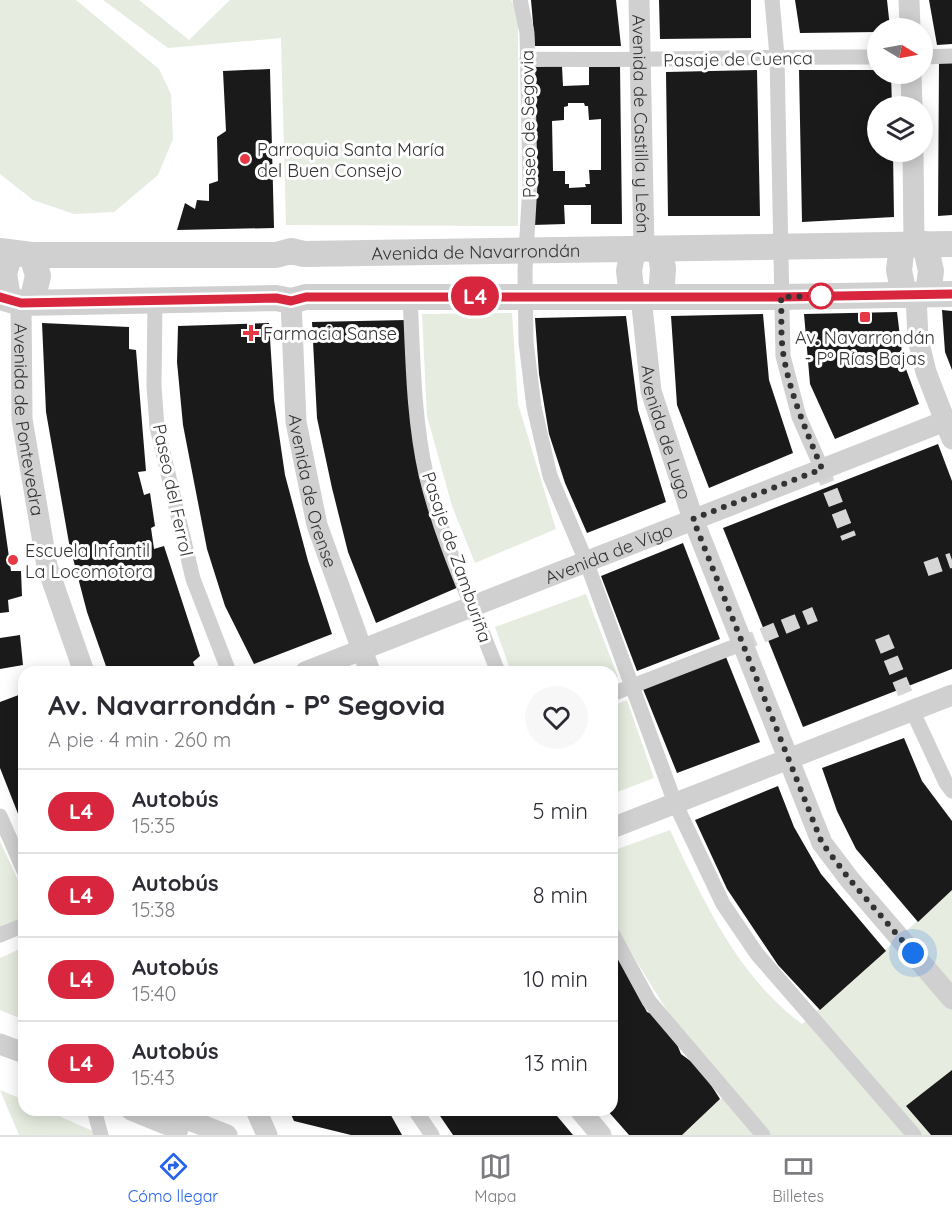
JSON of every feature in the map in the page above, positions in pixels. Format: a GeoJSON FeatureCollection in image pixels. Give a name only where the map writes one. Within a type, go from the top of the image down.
{"type":"FeatureCollection","features":[{"type":"Feature","properties":{"kind":"street","name":"Paseo de Segovia"},"geometry":{"type":"LineString","coordinates":[[520,0],[527,33],[530,184],[526,250],[526,342],[539,429],[550,476],[586,561],[675,803],[711,883],[751,945],[914,1135]]}},
{"type":"Feature","properties":{"kind":"street","name":"Avenida de Castilla y León"},"geometry":{"type":"LineString","coordinates":[[639,0],[646,249]]}},
{"type":"Feature","properties":{"kind":"street"},"geometry":{"type":"LineString","coordinates":[[772,0],[777,56],[781,297],[786,366],[799,417],[822,469]]}},
{"type":"Feature","properties":{"kind":"street"},"geometry":{"type":"LineString","coordinates":[[909,0],[910,18]]}},
{"type":"Feature","properties":{"kind":"street","name":"Pasaje de Cuenca"},"geometry":{"type":"LineString","coordinates":[[527,59],[642,61],[777,56],[867,57]]}},
{"type":"Feature","properties":{"kind":"street"},"geometry":{"type":"LineString","coordinates":[[933,57],[952,56]]}},
{"type":"Feature","properties":{"kind":"street"},"geometry":{"type":"LineString","coordinates":[[913,162],[914,245],[899,270],[925,295]]}},
{"type":"Feature","properties":{"kind":"street","name":"Avenida de Navarrondán"},"geometry":{"type":"LineString","coordinates":[[14,253],[276,255],[291,251],[304,254],[952,244]]}},
{"type":"Feature","properties":{"kind":"street"},"geometry":{"type":"LineString","coordinates":[[646,249],[663,269],[645,296],[628,271],[646,249]]}},
{"type":"Feature","properties":{"kind":"street"},"geometry":{"type":"LineString","coordinates":[[14,253],[4,274],[15,300],[155,301],[410,296],[925,295]]}},
{"type":"Feature","properties":{"kind":"street"},"geometry":{"type":"LineString","coordinates":[[291,299],[309,275],[304,254]]}},
{"type":"Feature","properties":{"kind":"street"},"geometry":{"type":"LineString","coordinates":[[276,255],[271,277],[291,299]]}},
{"type":"Feature","properties":{"kind":"street"},"geometry":{"type":"LineString","coordinates":[[925,295],[918,339],[926,372],[949,430]]}},
{"type":"Feature","properties":{"kind":"street","name":"Pasaje de Zamburiña"},"geometry":{"type":"LineString","coordinates":[[410,296],[417,414],[426,474],[434,504],[496,666]]}},
{"type":"Feature","properties":{"kind":"street","name":"Avenida de Lugo"},"geometry":{"type":"LineString","coordinates":[[645,296],[651,391],[693,519],[786,759],[822,843],[850,880],[952,999]]}},
{"type":"Feature","properties":{"kind":"street","name":"Avenida de Orense"},"geometry":{"type":"LineString","coordinates":[[291,299],[296,422],[317,525],[368,666]]}},
{"type":"Feature","properties":{"kind":"street","name":"Avenida de Pontevedra"},"geometry":{"type":"LineString","coordinates":[[15,300],[22,419],[47,566],[82,666]]}},
{"type":"Feature","properties":{"kind":"street","name":"Paseo del Ferrol"},"geometry":{"type":"LineString","coordinates":[[155,301],[154,386],[158,428],[193,579],[227,666]]}},
{"type":"Feature","properties":{"kind":"street","name":"Avenida de Vigo"},"geometry":{"type":"LineString","coordinates":[[320,666],[822,469],[949,430]]}},
{"type":"Feature","properties":{"kind":"street"},"geometry":{"type":"LineString","coordinates":[[618,692],[741,644]]}},
{"type":"Feature","properties":{"kind":"street"},"geometry":{"type":"LineString","coordinates":[[618,826],[952,694]]}},
{"type":"Feature","properties":{"kind":"street"},"geometry":{"type":"LineString","coordinates":[[912,710],[946,783],[952,791]]}},
{"type":"Feature","properties":{"kind":"street"},"geometry":{"type":"LineString","coordinates":[[0,816],[18,857]]}},
{"type":"Feature","properties":{"kind":"street"},"geometry":{"type":"LineString","coordinates":[[0,935],[18,928]]}},
{"type":"Feature","properties":{"kind":"street"},"geometry":{"type":"LineString","coordinates":[[618,944],[649,1001],[763,1135]]}},
{"type":"Feature","properties":{"kind":"street"},"geometry":{"type":"LineString","coordinates":[[0,1044],[18,1051]]}},
{"type":"Feature","properties":{"kind":"street"},"geometry":{"type":"LineString","coordinates":[[0,1057],[18,1064]]}},
{"type":"Feature","properties":{"kind":"street"},"geometry":{"type":"LineString","coordinates":[[96,1116],[101,1135]]}},
{"type":"Feature","properties":{"kind":"street"},"geometry":{"type":"LineString","coordinates":[[146,1116],[192,1135]]}},
{"type":"Feature","properties":{"kind":"street"},"geometry":{"type":"LineString","coordinates":[[179,1116],[227,1135]]}},
{"type":"Feature","properties":{"kind":"street"},"geometry":{"type":"LineString","coordinates":[[259,1116],[267,1135]]}},
{"type":"Feature","properties":{"kind":"street"},"geometry":{"type":"LineString","coordinates":[[419,1116],[432,1135]]}},
{"type":"Feature","properties":{"kind":"street"},"geometry":{"type":"LineString","coordinates":[[585,1116],[601,1135]]}},
{"type":"Feature","properties":{"kind":"shaded area"},"geometry":{"type":"Polygon","coordinates":[[[0,0],[76,0],[159,69],[171,94],[173,139],[158,175],[114,212],[74,214],[33,200],[0,174],[0,0]]]}},
{"type":"Feature","properties":{"kind":"shaded area"},"geometry":{"type":"Polygon","coordinates":[[[103,0],[139,0],[189,40],[230,0],[511,0],[518,15],[518,226],[286,225],[281,38],[168,48],[103,0]]]}},
{"type":"Feature","properties":{"kind":"shaded area"},"geometry":{"type":"Polygon","coordinates":[[[512,313],[518,404],[556,529],[475,563],[452,506],[427,416],[422,314],[512,313]]]}},
{"type":"Feature","properties":{"kind":"shaded area"},"geometry":{"type":"Polygon","coordinates":[[[586,594],[614,666],[509,666],[495,627],[586,594]]]}},
{"type":"Feature","properties":{"kind":"shaded area"},"geometry":{"type":"Polygon","coordinates":[[[627,700],[654,778],[618,792],[618,704],[627,700]]]}},
{"type":"Feature","properties":{"kind":"shaded area"},"geometry":{"type":"Polygon","coordinates":[[[670,830],[724,936],[759,984],[802,1024],[952,890],[952,1070],[907,1106],[931,1135],[682,1135],[720,1099],[740,1099],[677,1027],[624,941],[618,928],[618,849],[670,830]]]}},
{"type":"Feature","properties":{"kind":"shaded area"},"geometry":{"type":"Polygon","coordinates":[[[0,841],[18,880],[18,925],[0,930],[0,841]]]}},
{"type":"Feature","properties":{"kind":"shaded area"},"geometry":{"type":"Polygon","coordinates":[[[18,950],[18,1018],[0,1010],[0,958],[18,950]]]}},
{"type":"Feature","properties":{"kind":"shaded area"},"geometry":{"type":"Polygon","coordinates":[[[0,1090],[18,1098],[18,1116],[59,1116],[102,1135],[19,1135],[0,1090]]]}},
{"type":"Feature","properties":{"kind":"building"},"geometry":{"type":"Polygon","coordinates":[[[531,0],[616,0],[621,46],[535,46],[531,0]]]}},
{"type":"Feature","properties":{"kind":"building"},"geometry":{"type":"Polygon","coordinates":[[[659,0],[751,0],[751,38],[660,39],[659,0]]]}},
{"type":"Feature","properties":{"kind":"building"},"geometry":{"type":"Polygon","coordinates":[[[795,0],[887,0],[889,18],[867,18],[867,32],[800,33],[795,0]]]}},
{"type":"Feature","properties":{"kind":"building"},"geometry":{"type":"Polygon","coordinates":[[[929,0],[952,0],[952,44],[937,45],[929,0]]]}},
{"type":"Feature","properties":{"kind":"building"},"geometry":{"type":"Polygon","coordinates":[[[952,60],[952,215],[938,216],[939,61],[952,60]]]}},
{"type":"Feature","properties":{"kind":"building"},"geometry":{"type":"Polygon","coordinates":[[[562,66],[563,86],[589,85],[589,67],[620,66],[622,224],[591,224],[591,205],[564,205],[565,224],[533,225],[531,67],[562,66]],[[568,103],[568,106],[564,107],[564,120],[552,121],[553,171],[565,171],[565,184],[569,184],[569,188],[586,187],[585,184],[590,184],[589,170],[601,170],[601,119],[589,120],[588,106],[584,103],[568,103]]]}},
{"type":"Feature","properties":{"kind":"building","name":"Parroquia Santa María del Buen Consejo"},"geometry":{"type":"Polygon","coordinates":[[[270,69],[274,228],[177,230],[185,203],[195,209],[197,200],[209,201],[209,184],[218,181],[217,137],[226,131],[223,71],[270,69]]]}},
{"type":"Feature","properties":{"kind":"building"},"geometry":{"type":"Polygon","coordinates":[[[757,70],[760,216],[668,216],[666,72],[757,70]]]}},
{"type":"Feature","properties":{"kind":"building"},"geometry":{"type":"Polygon","coordinates":[[[799,70],[867,70],[867,84],[891,84],[892,96],[867,96],[867,162],[893,162],[894,217],[802,222],[799,70]]]}},
{"type":"Feature","properties":{"kind":"building"},"geometry":{"type":"Polygon","coordinates":[[[942,310],[952,311],[952,370],[945,352],[942,310]]]}},
{"type":"Feature","properties":{"kind":"building"},"geometry":{"type":"Polygon","coordinates":[[[897,312],[903,361],[919,404],[835,439],[810,384],[804,314],[897,312]]]}},
{"type":"Feature","properties":{"kind":"building"},"geometry":{"type":"Polygon","coordinates":[[[763,314],[769,380],[793,453],[709,488],[677,405],[671,316],[763,314]]]}},
{"type":"Feature","properties":{"kind":"building"},"geometry":{"type":"Polygon","coordinates":[[[626,316],[638,410],[666,502],[587,533],[565,483],[549,434],[539,374],[535,318],[626,316]]]}},
{"type":"Feature","properties":{"kind":"building"},"geometry":{"type":"Polygon","coordinates":[[[406,320],[421,471],[461,586],[376,623],[348,552],[317,418],[312,322],[406,320]]]}},
{"type":"Feature","properties":{"kind":"building"},"geometry":{"type":"Polygon","coordinates":[[[42,323],[129,327],[129,349],[136,350],[146,471],[138,472],[144,495],[150,493],[155,526],[151,528],[154,549],[164,546],[200,656],[193,662],[195,666],[106,666],[87,612],[69,543],[46,412],[42,323]]]}},
{"type":"Feature","properties":{"kind":"building"},"geometry":{"type":"Polygon","coordinates":[[[269,323],[274,400],[285,475],[308,561],[332,634],[254,664],[225,606],[207,549],[183,425],[177,362],[178,326],[269,323]]]}},
{"type":"Feature","properties":{"kind":"building"},"geometry":{"type":"Polygon","coordinates":[[[938,444],[952,481],[952,669],[803,727],[723,528],[938,444]]]}},
{"type":"Feature","properties":{"kind":"building"},"geometry":{"type":"Polygon","coordinates":[[[0,494],[11,571],[21,571],[22,596],[8,600],[9,612],[0,613],[0,494]]]}},
{"type":"Feature","properties":{"kind":"building"},"geometry":{"type":"Polygon","coordinates":[[[683,543],[720,639],[637,671],[601,576],[683,543]]]}},
{"type":"Feature","properties":{"kind":"building"},"geometry":{"type":"Polygon","coordinates":[[[20,635],[23,665],[0,669],[0,638],[20,635]]]}},
{"type":"Feature","properties":{"kind":"building"},"geometry":{"type":"Polygon","coordinates":[[[726,657],[760,742],[677,773],[643,689],[726,657]]]}},
{"type":"Feature","properties":{"kind":"building"},"geometry":{"type":"Polygon","coordinates":[[[18,695],[18,814],[0,768],[0,702],[18,695]]]}},
{"type":"Feature","properties":{"kind":"building"},"geometry":{"type":"Polygon","coordinates":[[[904,738],[922,781],[952,821],[952,890],[918,922],[856,849],[837,811],[822,768],[904,738]]]}},
{"type":"Feature","properties":{"kind":"building"},"geometry":{"type":"Polygon","coordinates":[[[778,786],[794,827],[821,874],[886,951],[820,1010],[778,965],[727,889],[695,820],[778,786]]]}},
{"type":"Feature","properties":{"kind":"building"},"geometry":{"type":"Polygon","coordinates":[[[618,959],[647,1012],[656,1016],[676,1042],[681,1054],[700,1068],[720,1099],[682,1135],[629,1135],[612,1116],[618,1116],[618,959]]]}},
{"type":"Feature","properties":{"kind":"building"},"geometry":{"type":"Polygon","coordinates":[[[952,1070],[952,1135],[931,1135],[906,1106],[952,1070]]]}},
{"type":"Feature","properties":{"kind":"building"},"geometry":{"type":"Polygon","coordinates":[[[292,1116],[391,1116],[402,1135],[351,1135],[294,1121],[292,1116]]]}},
{"type":"Feature","properties":{"kind":"building"},"geometry":{"type":"Polygon","coordinates":[[[440,1116],[557,1116],[573,1135],[453,1135],[440,1116]]]}},
{"type":"Feature","properties":{"kind":"tunnel"},"geometry":{"type":"LineString","coordinates":[[822,469],[849,538]]}},
{"type":"Feature","properties":{"kind":"tunnel"},"geometry":{"type":"LineString","coordinates":[[926,569],[952,560]]}},
{"type":"Feature","properties":{"kind":"tunnel"},"geometry":{"type":"LineString","coordinates":[[741,644],[815,614]]}},
{"type":"Feature","properties":{"kind":"tunnel"},"geometry":{"type":"LineString","coordinates":[[882,637],[912,710]]}},
{"type":"Feature","properties":{"kind":"bus line","name":"L4"},"geometry":{"type":"LineString","coordinates":[[0,297],[21,303],[276,298],[291,301],[306,297],[641,297],[661,295],[781,297],[952,294]]}},
{"type":"Feature","properties":{"kind":"place","name":"Parroquia Santa María del Buen Consejo"},"geometry":{"type":"Point","coordinates":[245,159]}},
{"type":"Feature","properties":{"kind":"place","name":"Av. Navarrondán - Pº Rías Bajas"},"geometry":{"type":"Point","coordinates":[865,317]}},
{"type":"Feature","properties":{"kind":"place","name":"Farmacia Sanse"},"geometry":{"type":"Point","coordinates":[251,333]}},
{"type":"Feature","properties":{"kind":"place","name":"Escuela Infantil La Locomotora"},"geometry":{"type":"Point","coordinates":[13,560]}},
{"type":"Feature","properties":{"kind":"route"},"geometry":{"type":"LineString","coordinates":[[821,296],[823,296],[781,297],[783,356],[799,417],[822,469],[693,519],[786,759],[822,843],[850,880],[913,953]]}}]}
